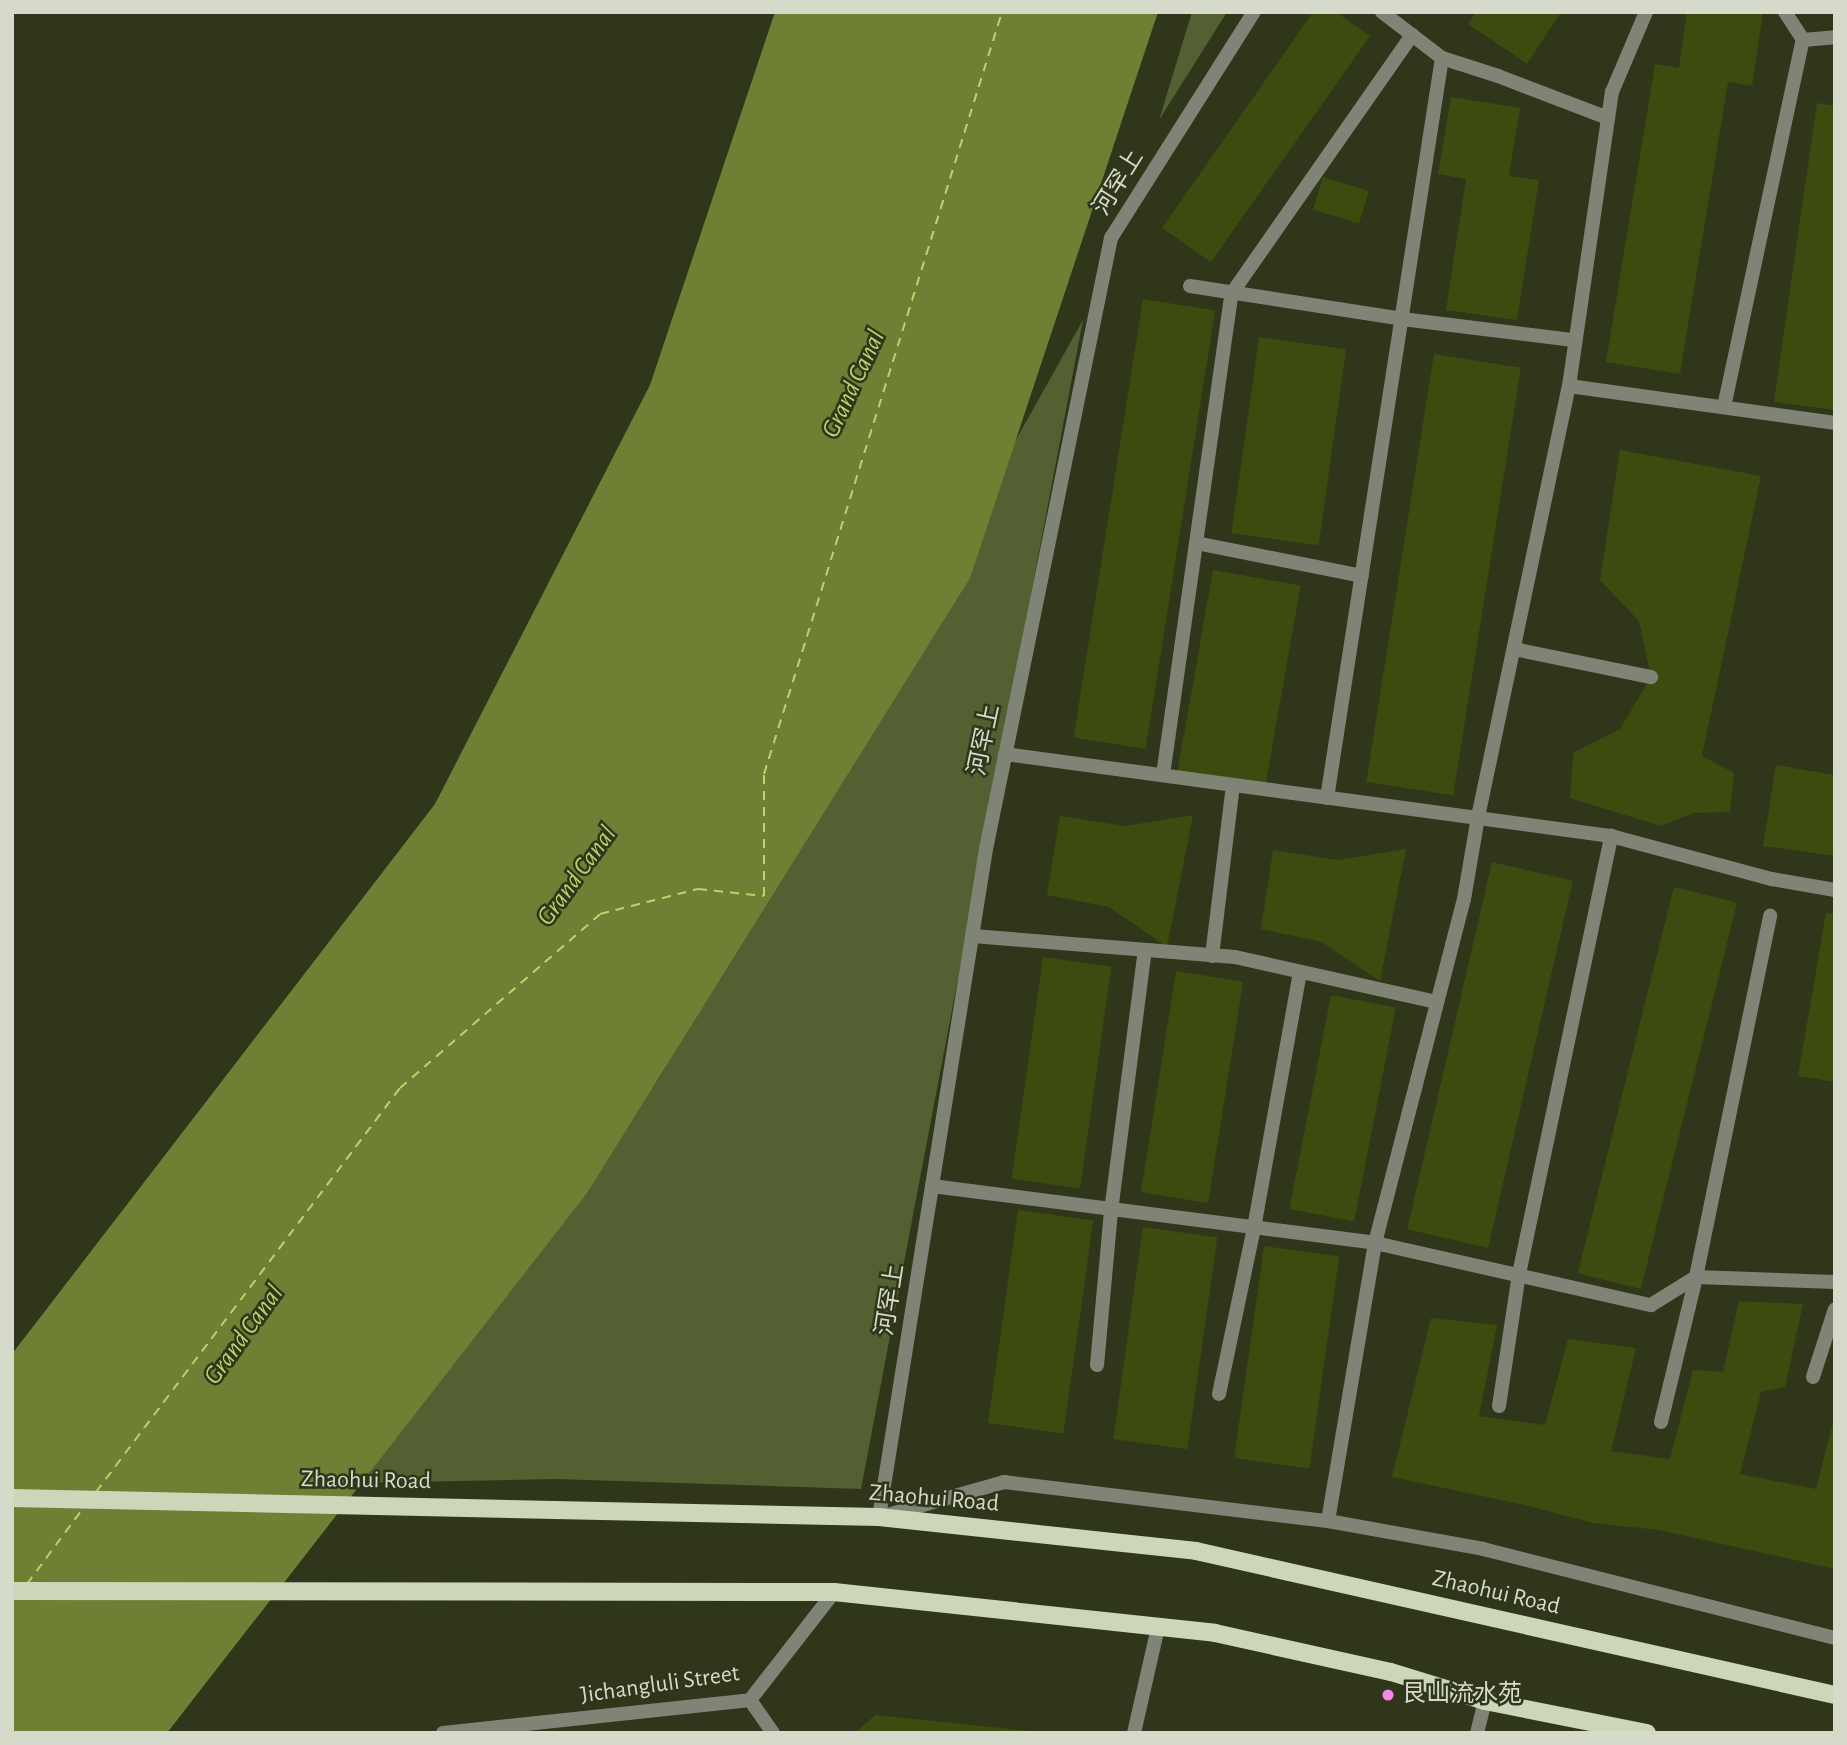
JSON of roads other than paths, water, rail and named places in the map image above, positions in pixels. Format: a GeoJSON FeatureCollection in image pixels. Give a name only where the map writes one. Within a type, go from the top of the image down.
{"type":"FeatureCollection","features":[{"type":"Feature","properties":{"kind":"main road","name":"Zhaohui Road"},"geometry":{"type":"LineString","coordinates":[[12,1498],[879,1517],[1196,1550],[1835,1695]]}},
{"type":"Feature","properties":{"kind":"main road"},"geometry":{"type":"LineString","coordinates":[[12,1591],[834,1592],[1215,1633],[1391,1672],[1485,1701],[1647,1733]]}},
{"type":"Feature","properties":{"kind":"street","name":"河罕上"},"geometry":{"type":"LineString","coordinates":[[879,1517],[972,936],[1005,754],[1111,238],[1254,12]]}},
{"type":"Feature","properties":{"kind":"street"},"geometry":{"type":"LineString","coordinates":[[1382,12],[1442,58],[1498,76],[1608,118]]}},
{"type":"Feature","properties":{"kind":"street"},"geometry":{"type":"LineString","coordinates":[[1328,1521],[1375,1243],[1464,899],[1478,817],[1569,386],[1612,92],[1646,12]]}},
{"type":"Feature","properties":{"kind":"street"},"geometry":{"type":"LineString","coordinates":[[1724,407],[1803,40],[1785,12]]}},
{"type":"Feature","properties":{"kind":"street"},"geometry":{"type":"LineString","coordinates":[[1163,775],[1232,293],[1412,35]]}},
{"type":"Feature","properties":{"kind":"street"},"geometry":{"type":"LineString","coordinates":[[1803,40],[1835,37]]}},
{"type":"Feature","properties":{"kind":"street"},"geometry":{"type":"LineString","coordinates":[[1327,798],[1442,58]]}},
{"type":"Feature","properties":{"kind":"street"},"geometry":{"type":"LineString","coordinates":[[1190,286],[1402,319],[1574,340]]}},
{"type":"Feature","properties":{"kind":"street"},"geometry":{"type":"LineString","coordinates":[[1569,386],[1835,423]]}},
{"type":"Feature","properties":{"kind":"street"},"geometry":{"type":"LineString","coordinates":[[1196,543],[1362,576]]}},
{"type":"Feature","properties":{"kind":"street"},"geometry":{"type":"LineString","coordinates":[[1514,649],[1651,677]]}},
{"type":"Feature","properties":{"kind":"street"},"geometry":{"type":"LineString","coordinates":[[1005,754],[1612,836],[1772,879],[1835,890]]}},
{"type":"Feature","properties":{"kind":"street"},"geometry":{"type":"LineString","coordinates":[[1212,956],[1233,785]]}},
{"type":"Feature","properties":{"kind":"street"},"geometry":{"type":"LineString","coordinates":[[1499,1406],[1519,1274],[1612,836]]}},
{"type":"Feature","properties":{"kind":"street"},"geometry":{"type":"LineString","coordinates":[[1661,1422],[1696,1277],[1770,916]]}},
{"type":"Feature","properties":{"kind":"street"},"geometry":{"type":"LineString","coordinates":[[972,936],[1236,957],[1437,1002]]}},
{"type":"Feature","properties":{"kind":"street"},"geometry":{"type":"LineString","coordinates":[[1097,1365],[1111,1211],[1144,950]]}},
{"type":"Feature","properties":{"kind":"street"},"geometry":{"type":"LineString","coordinates":[[1219,1394],[1254,1228],[1300,972]]}},
{"type":"Feature","properties":{"kind":"street"},"geometry":{"type":"LineString","coordinates":[[932,1186],[1375,1243],[1651,1305],[1696,1277],[1835,1282]]}},
{"type":"Feature","properties":{"kind":"street"},"geometry":{"type":"LineString","coordinates":[[1813,1377],[1835,1309]]}},
{"type":"Feature","properties":{"kind":"street"},"geometry":{"type":"LineString","coordinates":[[879,1517],[1004,1482],[1328,1521],[1483,1549],[1835,1638]]}},
{"type":"Feature","properties":{"kind":"street","name":"Jichangluli Street"},"geometry":{"type":"LineString","coordinates":[[443,1733],[750,1700],[834,1592]]}},
{"type":"Feature","properties":{"kind":"street"},"geometry":{"type":"LineString","coordinates":[[1134,1733],[1158,1627]]}},
{"type":"Feature","properties":{"kind":"street"},"geometry":{"type":"LineString","coordinates":[[750,1700],[773,1733]]}},
{"type":"Feature","properties":{"kind":"street"},"geometry":{"type":"LineString","coordinates":[[1477,1733],[1485,1701]]}},
{"type":"Feature","properties":{"kind":"water","name":"Grand Canal"},"geometry":{"type":"Polygon","coordinates":[[[775,12],[1158,12],[970,578],[587,1193],[167,1733],[12,1733],[12,1354],[435,804],[650,385],[775,12]]]}},
{"type":"Feature","properties":{"kind":"place","name":"艮山流水苑"},"geometry":{"type":"Point","coordinates":[1388,1695]}}]}
